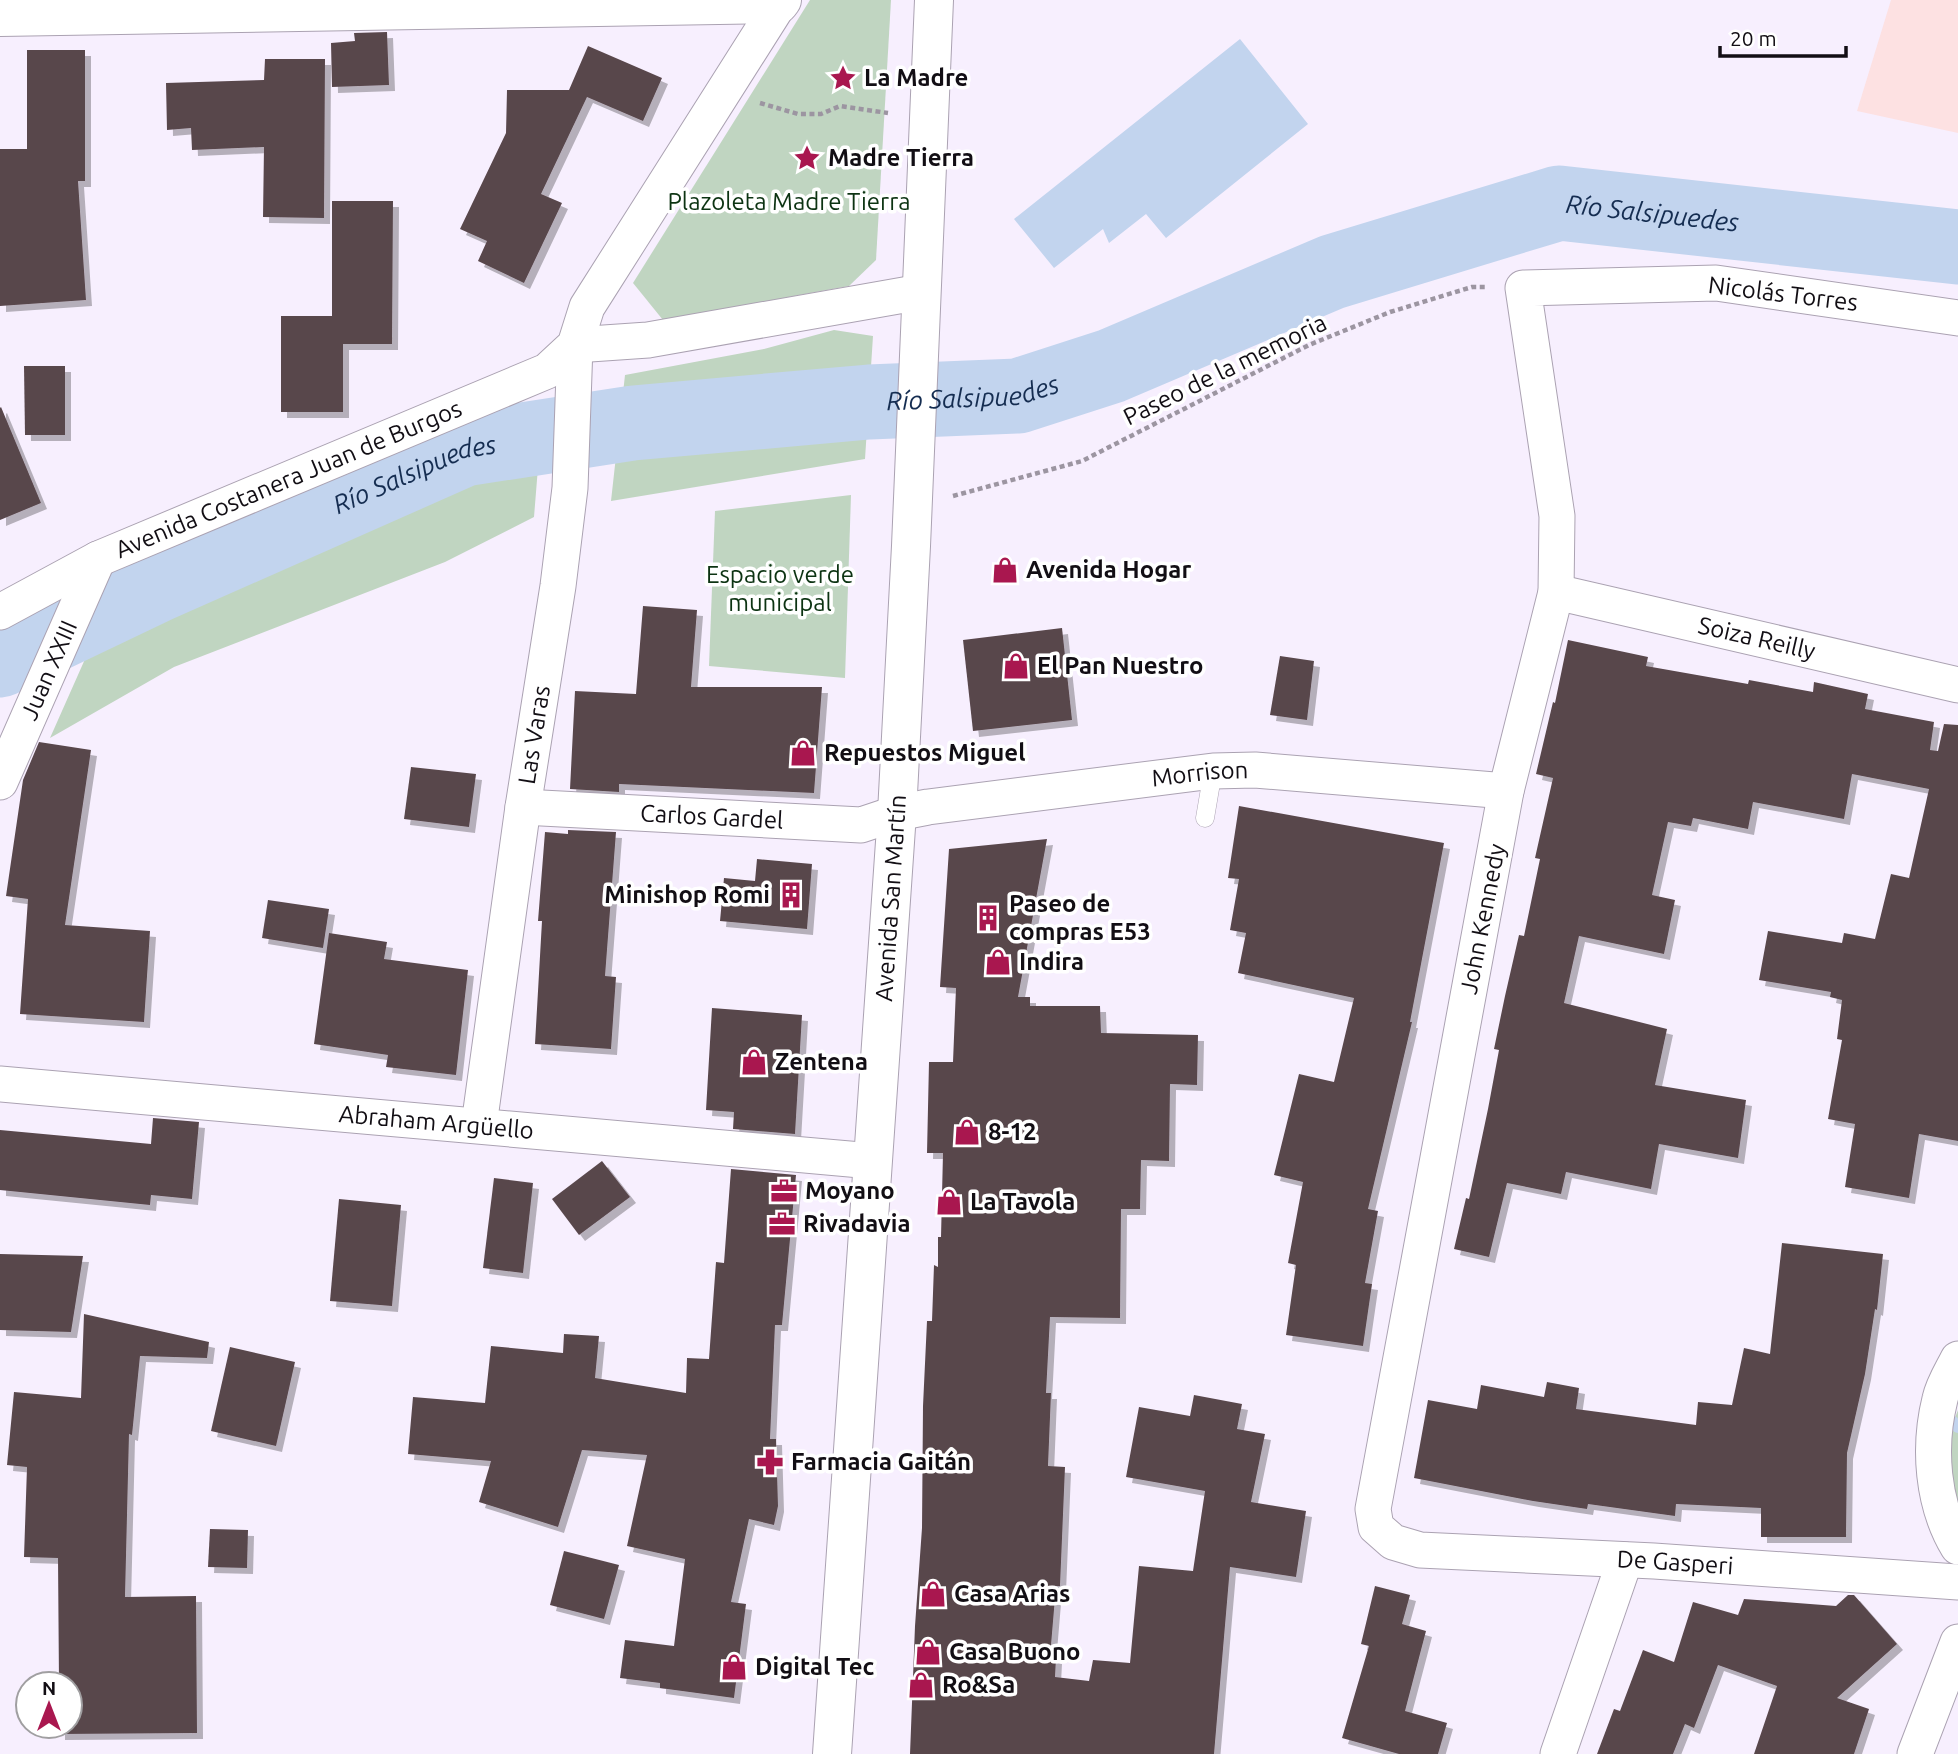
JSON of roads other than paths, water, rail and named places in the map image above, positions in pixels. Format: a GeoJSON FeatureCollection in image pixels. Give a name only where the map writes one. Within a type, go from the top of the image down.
{"type":"FeatureCollection","features":[{"type":"Feature","properties":{"kind":"main road","name":"Avenida San Martín"},"geometry":{"type":"LineString","coordinates":[[832,1754],[897,813],[934,0]]}},
{"type":"Feature","properties":{"kind":"main road"},"geometry":{"type":"LineString","coordinates":[[0,17],[405,6],[781,2]]}},
{"type":"Feature","properties":{"kind":"street","name":"Avenida Costanera Juan de Burgos"},"geometry":{"type":"LineString","coordinates":[[0,612],[547,371],[575,345],[587,307],[781,2]]}},
{"type":"Feature","properties":{"kind":"street","name":"Nicolás Torres"},"geometry":{"type":"LineString","coordinates":[[1523,288],[1716,283],[1958,318]]}},
{"type":"Feature","properties":{"kind":"street","name":"John Kennedy"},"geometry":{"type":"LineString","coordinates":[[1393,1542],[1376,1527],[1373,1509],[1506,791],[1556,592],[1557,516],[1523,288]]}},
{"type":"Feature","properties":{"kind":"street"},"geometry":{"type":"LineString","coordinates":[[575,345],[648,340],[921,292]]}},
{"type":"Feature","properties":{"kind":"street","name":"Las Varas"},"geometry":{"type":"LineString","coordinates":[[479,1125],[523,807],[558,586],[570,488],[575,345]]}},
{"type":"Feature","properties":{"kind":"street","name":"Juan XXIII"},"geometry":{"type":"LineString","coordinates":[[0,782],[92,573]]}},
{"type":"Feature","properties":{"kind":"street","name":"Soiza Reilly"},"geometry":{"type":"LineString","coordinates":[[1556,592],[1958,685]]}},
{"type":"Feature","properties":{"kind":"street","name":"Morrison"},"geometry":{"type":"LineString","coordinates":[[897,813],[1213,771],[1255,769],[1506,791]]}},
{"type":"Feature","properties":{"kind":"street","name":"Carlos Gardel"},"geometry":{"type":"LineString","coordinates":[[523,807],[861,825],[897,813]]}},
{"type":"Feature","properties":{"kind":"street","name":"Abraham Argüello"},"geometry":{"type":"LineString","coordinates":[[0,1084],[872,1161]]}},
{"type":"Feature","properties":{"kind":"street"},"geometry":{"type":"LineString","coordinates":[[1958,1359],[1940,1397],[1934,1437],[1935,1485],[1948,1530],[1958,1547]]}},
{"type":"Feature","properties":{"kind":"street","name":"De Gasperi"},"geometry":{"type":"LineString","coordinates":[[1393,1542],[1420,1550],[1625,1560],[1958,1582]]}},
{"type":"Feature","properties":{"kind":"street"},"geometry":{"type":"LineString","coordinates":[[1558,1754],[1625,1560]]}},
{"type":"Feature","properties":{"kind":"street"},"geometry":{"type":"LineString","coordinates":[[1915,1754],[1958,1642]]}},
{"type":"Feature","properties":{"kind":"lane"},"geometry":{"type":"LineString","coordinates":[[1205,818],[1213,771]]}},
{"type":"Feature","properties":{"kind":"water"},"geometry":{"type":"Polygon","coordinates":[[[1240,39],[1308,124],[1166,238],[1146,214],[1109,243],[1103,229],[1054,268],[1014,219],[1240,39]]]}},
{"type":"Feature","properties":{"kind":"waterway","name":"Río Salsipuedes"},"geometry":{"type":"LineString","coordinates":[[0,660],[159,584],[464,449],[633,423],[869,402],[1018,396],[1111,366],[1332,272],[1559,203],[1958,247]]}},
{"type":"Feature","properties":{"kind":"waterway"},"geometry":{"type":"LineString","coordinates":[[1953,1422],[1958,1427]]}},
{"type":"Feature","properties":{"kind":"place","name":"La Madre"},"geometry":{"type":"Point","coordinates":[843,78]}},
{"type":"Feature","properties":{"kind":"place","name":"Madre Tierra"},"geometry":{"type":"Point","coordinates":[807,158]}},
{"type":"Feature","properties":{"kind":"place","name":"Avenida Hogar"},"geometry":{"type":"Point","coordinates":[1005,570]}},
{"type":"Feature","properties":{"kind":"place","name":"El Pan Nuestro"},"geometry":{"type":"Point","coordinates":[1016,666]}},
{"type":"Feature","properties":{"kind":"place","name":"Repuestos Miguel"},"geometry":{"type":"Point","coordinates":[803,753]}},
{"type":"Feature","properties":{"kind":"place","name":"Minishop Romi"},"geometry":{"type":"Point","coordinates":[791,895]}},
{"type":"Feature","properties":{"kind":"place","name":"Paseo de compras E53"},"geometry":{"type":"Point","coordinates":[988,918]}},
{"type":"Feature","properties":{"kind":"place","name":"Indira"},"geometry":{"type":"Point","coordinates":[998,962]}},
{"type":"Feature","properties":{"kind":"place","name":"Zentena"},"geometry":{"type":"Point","coordinates":[754,1062]}},
{"type":"Feature","properties":{"kind":"place","name":"8-12"},"geometry":{"type":"Point","coordinates":[967,1132]}},
{"type":"Feature","properties":{"kind":"place","name":"Moyano"},"geometry":{"type":"Point","coordinates":[784,1191]}},
{"type":"Feature","properties":{"kind":"place","name":"La Tavola"},"geometry":{"type":"Point","coordinates":[949,1202]}},
{"type":"Feature","properties":{"kind":"place","name":"Rivadavia"},"geometry":{"type":"Point","coordinates":[782,1224]}},
{"type":"Feature","properties":{"kind":"place","name":"Farmacia Gaitán"},"geometry":{"type":"Point","coordinates":[770,1462]}},
{"type":"Feature","properties":{"kind":"place","name":"Casa Arias"},"geometry":{"type":"Point","coordinates":[933,1594]}},
{"type":"Feature","properties":{"kind":"place","name":"Casa Buono"},"geometry":{"type":"Point","coordinates":[928,1652]}},
{"type":"Feature","properties":{"kind":"place","name":"Digital Tec"},"geometry":{"type":"Point","coordinates":[734,1667]}},
{"type":"Feature","properties":{"kind":"place","name":"Ro&Sa"},"geometry":{"type":"Point","coordinates":[921,1685]}},
{"type":"Feature","properties":{"kind":"park label","name":"Plazoleta Madre Tierra"},"geometry":{"type":"Point","coordinates":[789,202]}},
{"type":"Feature","properties":{"kind":"park label","name":"Espacio verde municipal"},"geometry":{"type":"Point","coordinates":[780,589]}}]}
